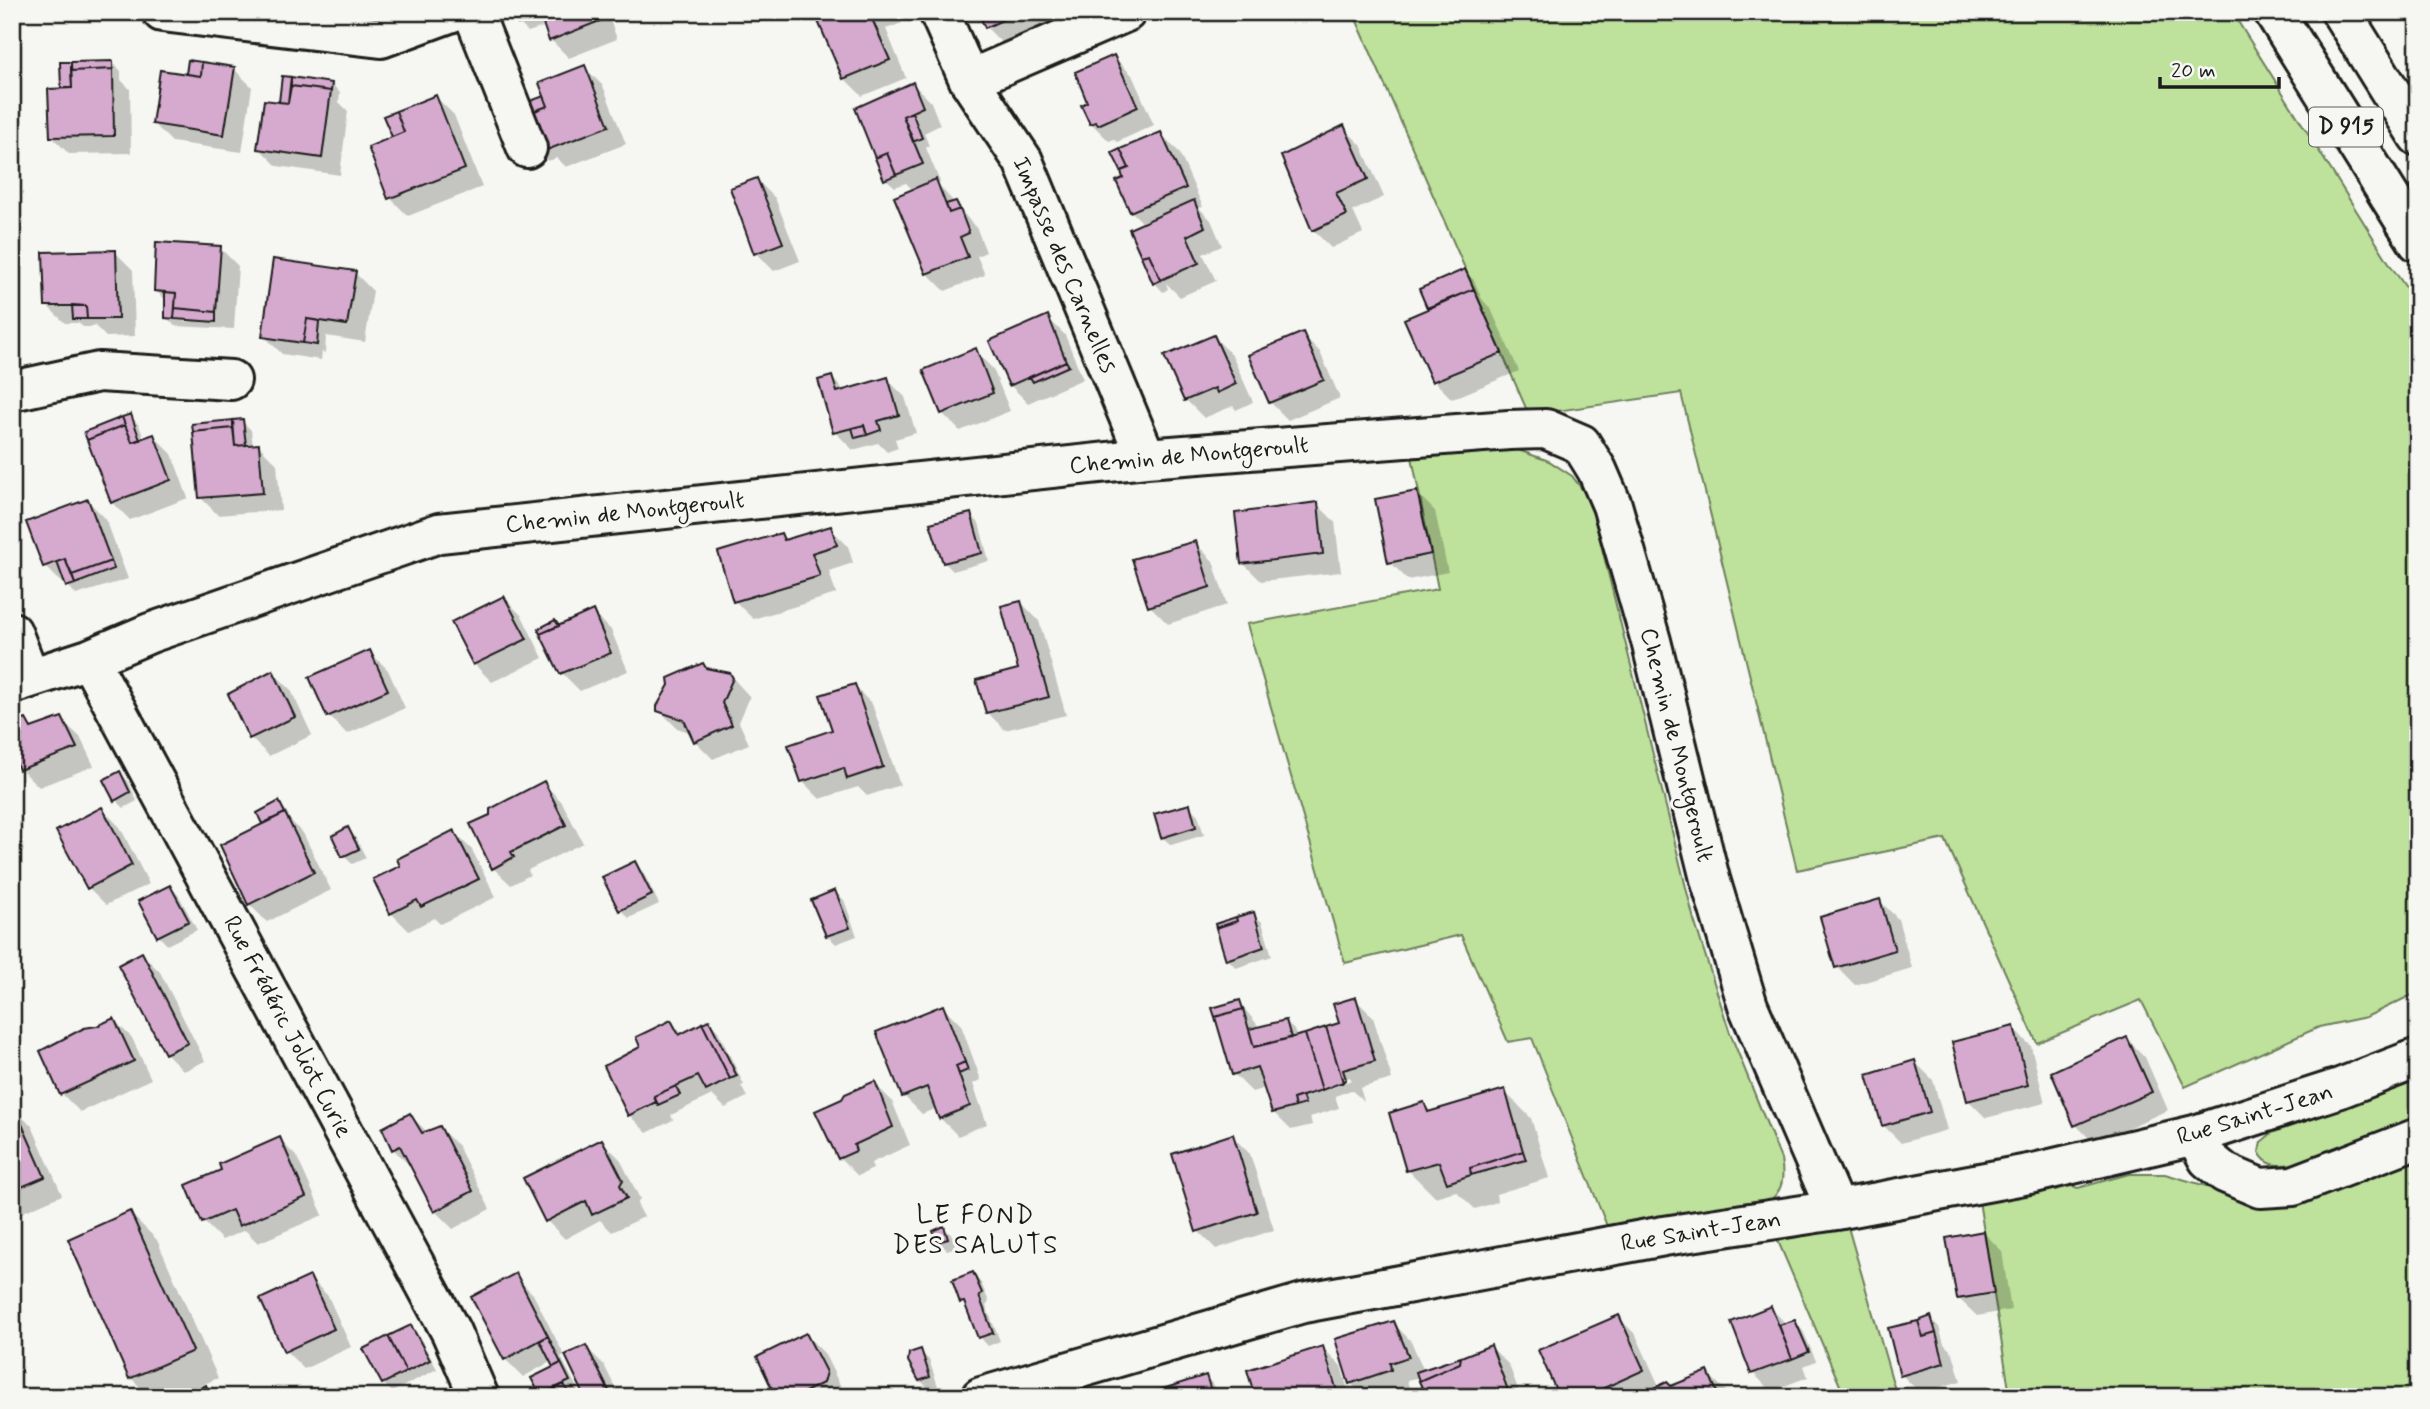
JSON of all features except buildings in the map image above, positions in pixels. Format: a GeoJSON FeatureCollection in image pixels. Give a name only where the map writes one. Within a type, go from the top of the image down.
{"type":"FeatureCollection","features":[{"type":"Feature","properties":{"kind":"street"},"geometry":{"type":"LineString","coordinates":[[162,12],[381,38],[452,12]]}},
{"type":"Feature","properties":{"kind":"street"},"geometry":{"type":"LineString","coordinates":[[473,12],[527,148]]}},
{"type":"Feature","properties":{"kind":"street","name":"Impasse des Carnelles"},"geometry":{"type":"LineString","coordinates":[[939,12],[969,80],[1023,161],[1146,458]]}},
{"type":"Feature","properties":{"kind":"street"},"geometry":{"type":"LineString","coordinates":[[969,80],[1126,12]]}},
{"type":"Feature","properties":{"kind":"street","name":"D 915"},"geometry":{"type":"LineString","coordinates":[[2274,12],[2418,242]]}},
{"type":"Feature","properties":{"kind":"street","name":"D 915"},"geometry":{"type":"LineString","coordinates":[[2341,12],[2418,136]]}},
{"type":"Feature","properties":{"kind":"street"},"geometry":{"type":"LineString","coordinates":[[12,390],[99,372],[231,380]]}},
{"type":"Feature","properties":{"kind":"street","name":"Chemin de Montgeroult"},"geometry":{"type":"LineString","coordinates":[[21,681],[89,659],[150,633],[439,533],[1146,458],[1546,429],[1581,444],[1597,470],[1612,505],[1651,641],[1710,879],[1748,1006],[1836,1210]]}},
{"type":"Feature","properties":{"kind":"street"},"geometry":{"type":"LineString","coordinates":[[12,632],[21,681]]}},
{"type":"Feature","properties":{"kind":"street","name":"Rue Frédéric Joliot Curie"},"geometry":{"type":"LineString","coordinates":[[89,659],[445,1320],[480,1397]]}},
{"type":"Feature","properties":{"kind":"street","name":"Rue Saint-Jean"},"geometry":{"type":"LineString","coordinates":[[981,1397],[1065,1385],[1303,1303],[1664,1236],[1836,1210],[2034,1173],[2195,1135],[2340,1088],[2418,1058]]}},
{"type":"Feature","properties":{"kind":"street"},"geometry":{"type":"LineString","coordinates":[[2195,1135],[2208,1159],[2225,1173],[2260,1188],[2293,1186],[2418,1138]]}},
{"type":"Feature","properties":{"kind":"green space"},"geometry":{"type":"Polygon","coordinates":[[[1353,12],[2232,12],[2418,305],[2418,992],[2366,1017],[2319,1027],[2185,1087],[2141,1000],[2037,1043],[1945,839],[1797,870],[1681,393],[1529,415],[1353,12]]]}},
{"type":"Feature","properties":{"kind":"green space"},"geometry":{"type":"Polygon","coordinates":[[[1515,449],[1549,461],[1572,476],[1590,500],[1694,920],[1730,1033],[1781,1159],[1782,1183],[1776,1195],[1756,1210],[1609,1231],[1532,1038],[1508,1042],[1461,935],[1345,963],[1247,624],[1438,589],[1412,457],[1515,449]]]}},
{"type":"Feature","properties":{"kind":"green space"},"geometry":{"type":"Polygon","coordinates":[[[2418,1081],[2418,1118],[2292,1164],[2272,1164],[2259,1152],[2261,1142],[2272,1133],[2418,1081]]]}},
{"type":"Feature","properties":{"kind":"green space"},"geometry":{"type":"Polygon","coordinates":[[[2418,1152],[2418,1397],[1980,1397],[2009,1389],[1979,1201],[2053,1181],[2078,1188],[2129,1174],[2165,1174],[2251,1199],[2418,1152]]]}},
{"type":"Feature","properties":{"kind":"green space"},"geometry":{"type":"Polygon","coordinates":[[[1848,1227],[1897,1397],[1845,1397],[1778,1241],[1848,1227]]]}},
{"type":"Feature","properties":{"kind":"district","name":"LE FOND DES SALUTS"},"geometry":{"type":"Point","coordinates":[976,1231]}}]}
